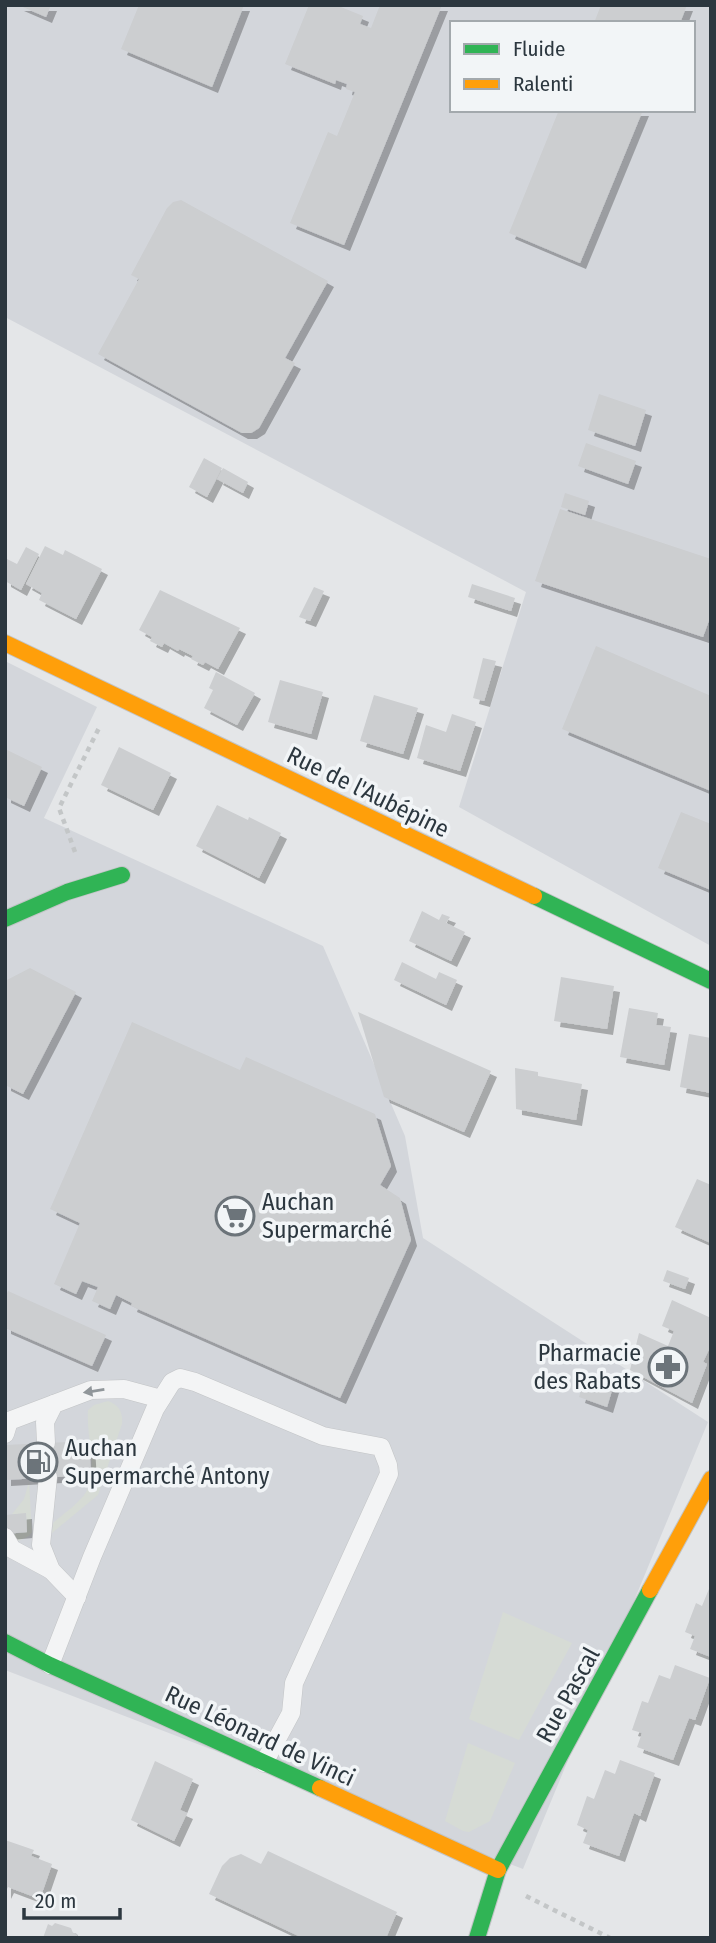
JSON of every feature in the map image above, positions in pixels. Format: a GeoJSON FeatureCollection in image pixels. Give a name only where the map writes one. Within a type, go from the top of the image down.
{"type":"FeatureCollection","features":[{"type":"Feature","properties":{"kind":"street","name":"Rue de l'Aubépine"},"geometry":{"type":"LineString","coordinates":[[5,643],[711,981]]}},
{"type":"Feature","properties":{"kind":"street"},"geometry":{"type":"LineString","coordinates":[[5,919],[67,892],[122,875]]}},
{"type":"Feature","properties":{"kind":"street","name":"Rue Pascal"},"geometry":{"type":"LineString","coordinates":[[477,1938],[496,1875],[711,1479]]}},
{"type":"Feature","properties":{"kind":"street","name":"Rue Léonard de Vinci"},"geometry":{"type":"LineString","coordinates":[[5,1642],[496,1875]]}},
{"type":"Feature","properties":{"kind":"lane"},"geometry":{"type":"LineString","coordinates":[[50,1665],[143,1436],[172,1382],[180,1378],[195,1382],[323,1436],[381,1447],[390,1474],[294,1683],[291,1713],[264,1763]]}},
{"type":"Feature","properties":{"kind":"lane"},"geometry":{"type":"LineString","coordinates":[[5,1434],[9,1421],[91,1390],[124,1389],[161,1399]]}},
{"type":"Feature","properties":{"kind":"lane"},"geometry":{"type":"LineString","coordinates":[[46,1443],[45,1422],[54,1404]]}},
{"type":"Feature","properties":{"kind":"lane"},"geometry":{"type":"LineString","coordinates":[[48,1477],[41,1545],[51,1570]]}},
{"type":"Feature","properties":{"kind":"lane"},"geometry":{"type":"LineString","coordinates":[[5,1537],[12,1549],[51,1570],[77,1597]]}},
{"type":"Feature","properties":{"kind":"path"},"geometry":{"type":"LineString","coordinates":[[88,886],[59,808],[115,697]]}},
{"type":"Feature","properties":{"kind":"path"},"geometry":{"type":"LineString","coordinates":[[496,1875],[610,1938]]}},
{"type":"Feature","properties":{"kind":"shaded area"},"geometry":{"type":"Polygon","coordinates":[[[5,5],[711,5],[711,946],[459,807],[526,592],[5,317],[5,5]]]}},
{"type":"Feature","properties":{"kind":"shaded area"},"geometry":{"type":"Polygon","coordinates":[[[5,661],[97,707],[44,818],[323,946],[405,1136],[423,1238],[708,1422],[523,1869],[5,1670],[5,661]]]}},
{"type":"Feature","properties":{"kind":"shaded area"},"geometry":{"type":"Polygon","coordinates":[[[108,1401],[120,1409],[122,1424],[98,1495],[52,1533],[53,1523],[86,1493],[92,1469],[88,1410],[108,1401]]]}},
{"type":"Feature","properties":{"kind":"shaded area"},"geometry":{"type":"Polygon","coordinates":[[[29,1482],[32,1532],[16,1542],[12,1534],[27,1532],[26,1514],[12,1514],[24,1499],[29,1482]]]}},
{"type":"Feature","properties":{"kind":"shaded area"},"geometry":{"type":"Polygon","coordinates":[[[503,1612],[572,1643],[519,1740],[469,1719],[503,1612]]]}},
{"type":"Feature","properties":{"kind":"shaded area"},"geometry":{"type":"Polygon","coordinates":[[[468,1743],[515,1763],[490,1821],[469,1832],[445,1821],[468,1743]]]}},
{"type":"Feature","properties":{"kind":"building"},"geometry":{"type":"Polygon","coordinates":[[[18,5],[51,5],[46,17],[18,5]]]}},
{"type":"Feature","properties":{"kind":"building"},"geometry":{"type":"Polygon","coordinates":[[[139,5],[244,5],[212,87],[121,49],[139,5]]]}},
{"type":"Feature","properties":{"kind":"building"},"geometry":{"type":"Polygon","coordinates":[[[309,5],[336,5],[363,16],[360,24],[371,28],[380,5],[442,5],[344,245],[290,223],[328,132],[337,136],[355,92],[346,89],[347,84],[336,80],[335,84],[285,64],[309,5]]]}},
{"type":"Feature","properties":{"kind":"building"},"geometry":{"type":"Polygon","coordinates":[[[601,5],[687,5],[681,21],[595,21],[601,5]]]}},
{"type":"Feature","properties":{"kind":"building"},"geometry":{"type":"Polygon","coordinates":[[[558,112],[642,112],[580,263],[509,233],[558,112]]]}},
{"type":"Feature","properties":{"kind":"building"},"geometry":{"type":"Polygon","coordinates":[[[181,200],[328,281],[285,358],[295,363],[259,428],[251,433],[242,433],[98,354],[139,279],[131,275],[167,208],[173,202],[181,200]]]}},
{"type":"Feature","properties":{"kind":"building"},"geometry":{"type":"Polygon","coordinates":[[[599,394],[646,410],[635,446],[588,430],[599,394]]]}},
{"type":"Feature","properties":{"kind":"building"},"geometry":{"type":"Polygon","coordinates":[[[586,443],[636,461],[628,484],[578,466],[586,443]]]}},
{"type":"Feature","properties":{"kind":"building"},"geometry":{"type":"Polygon","coordinates":[[[204,458],[222,468],[207,497],[189,487],[204,458]]]}},
{"type":"Feature","properties":{"kind":"building"},"geometry":{"type":"Polygon","coordinates":[[[223,468],[248,482],[243,493],[217,479],[223,468]]]}},
{"type":"Feature","properties":{"kind":"building"},"geometry":{"type":"Polygon","coordinates":[[[565,493],[589,501],[585,515],[561,507],[565,493]]]}},
{"type":"Feature","properties":{"kind":"building"},"geometry":{"type":"Polygon","coordinates":[[[560,509],[711,559],[711,615],[703,637],[535,581],[560,509]]]}},
{"type":"Feature","properties":{"kind":"building"},"geometry":{"type":"Polygon","coordinates":[[[45,546],[63,555],[65,550],[102,569],[76,619],[39,600],[42,593],[26,584],[45,546]]]}},
{"type":"Feature","properties":{"kind":"building"},"geometry":{"type":"Polygon","coordinates":[[[26,547],[39,554],[21,590],[5,581],[5,558],[17,564],[26,547]]]}},
{"type":"Feature","properties":{"kind":"building"},"geometry":{"type":"Polygon","coordinates":[[[472,584],[515,598],[511,611],[468,597],[472,584]]]}},
{"type":"Feature","properties":{"kind":"building"},"geometry":{"type":"Polygon","coordinates":[[[314,587],[324,591],[310,621],[299,617],[314,587]]]}},
{"type":"Feature","properties":{"kind":"building"},"geometry":{"type":"Polygon","coordinates":[[[160,590],[240,628],[218,669],[205,662],[203,665],[191,659],[193,656],[164,643],[162,647],[150,641],[152,637],[139,630],[160,590]]]}},
{"type":"Feature","properties":{"kind":"building"},"geometry":{"type":"Polygon","coordinates":[[[596,646],[711,696],[711,791],[562,729],[596,646]]]}},
{"type":"Feature","properties":{"kind":"building"},"geometry":{"type":"Polygon","coordinates":[[[483,658],[496,661],[484,701],[473,698],[483,658]]]}},
{"type":"Feature","properties":{"kind":"building"},"geometry":{"type":"Polygon","coordinates":[[[216,672],[255,693],[237,725],[204,708],[213,690],[209,688],[216,672]]]}},
{"type":"Feature","properties":{"kind":"building"},"geometry":{"type":"Polygon","coordinates":[[[280,680],[323,692],[311,734],[268,722],[280,680]]]}},
{"type":"Feature","properties":{"kind":"building"},"geometry":{"type":"Polygon","coordinates":[[[374,695],[418,708],[403,754],[360,741],[374,695]]]}},
{"type":"Feature","properties":{"kind":"building"},"geometry":{"type":"Polygon","coordinates":[[[452,714],[476,722],[460,771],[417,758],[426,725],[446,732],[452,714]]]}},
{"type":"Feature","properties":{"kind":"building"},"geometry":{"type":"Polygon","coordinates":[[[119,747],[171,773],[153,810],[101,785],[119,747]]]}},
{"type":"Feature","properties":{"kind":"building"},"geometry":{"type":"Polygon","coordinates":[[[5,749],[42,767],[24,806],[5,797],[5,749]]]}},
{"type":"Feature","properties":{"kind":"building"},"geometry":{"type":"Polygon","coordinates":[[[217,805],[281,833],[259,878],[196,846],[217,805]]]}},
{"type":"Feature","properties":{"kind":"building"},"geometry":{"type":"Polygon","coordinates":[[[681,812],[711,824],[711,890],[658,868],[681,812]]]}},
{"type":"Feature","properties":{"kind":"building"},"geometry":{"type":"Polygon","coordinates":[[[422,911],[439,920],[442,914],[450,917],[446,923],[465,932],[451,961],[409,941],[422,911]]]}},
{"type":"Feature","properties":{"kind":"building"},"geometry":{"type":"Polygon","coordinates":[[[402,962],[436,979],[439,972],[457,980],[446,1005],[394,980],[402,962]]]}},
{"type":"Feature","properties":{"kind":"building"},"geometry":{"type":"Polygon","coordinates":[[[30,968],[76,992],[23,1094],[5,1085],[5,981],[30,968]]]}},
{"type":"Feature","properties":{"kind":"building"},"geometry":{"type":"Polygon","coordinates":[[[561,977],[614,986],[607,1029],[554,1021],[561,977]]]}},
{"type":"Feature","properties":{"kind":"building"},"geometry":{"type":"Polygon","coordinates":[[[629,1008],[658,1013],[656,1025],[671,1027],[664,1065],[620,1057],[629,1008]]]}},
{"type":"Feature","properties":{"kind":"building"},"geometry":{"type":"Polygon","coordinates":[[[358,1012],[491,1071],[464,1132],[384,1097],[358,1012]]]}},
{"type":"Feature","properties":{"kind":"building","name":"Auchan Supermarché"},"geometry":{"type":"Polygon","coordinates":[[[132,1022],[240,1070],[246,1057],[375,1114],[391,1166],[380,1185],[400,1198],[411,1240],[340,1398],[131,1306],[132,1303],[116,1295],[110,1309],[92,1301],[98,1287],[82,1281],[76,1294],[54,1284],[80,1223],[50,1209],[132,1022]]]}},
{"type":"Feature","properties":{"kind":"building"},"geometry":{"type":"Polygon","coordinates":[[[689,1034],[711,1038],[711,1093],[680,1087],[689,1034]]]}},
{"type":"Feature","properties":{"kind":"building"},"geometry":{"type":"Polygon","coordinates":[[[515,1068],[538,1072],[538,1076],[582,1084],[576,1120],[516,1109],[515,1068]]]}},
{"type":"Feature","properties":{"kind":"building"},"geometry":{"type":"Polygon","coordinates":[[[697,1179],[711,1185],[711,1243],[675,1227],[697,1179]]]}},
{"type":"Feature","properties":{"kind":"building"},"geometry":{"type":"Polygon","coordinates":[[[667,1270],[689,1278],[685,1289],[663,1281],[667,1270]]]}},
{"type":"Feature","properties":{"kind":"building"},"geometry":{"type":"Polygon","coordinates":[[[8,1291],[106,1335],[92,1366],[5,1328],[5,1298],[8,1291]]]}},
{"type":"Feature","properties":{"kind":"building"},"geometry":{"type":"Polygon","coordinates":[[[672,1300],[711,1318],[711,1345],[703,1362],[707,1364],[692,1403],[630,1370],[639,1333],[668,1346],[674,1331],[662,1326],[672,1300]]]}},
{"type":"Feature","properties":{"kind":"building"},"geometry":{"type":"Polygon","coordinates":[[[585,1377],[613,1387],[607,1407],[579,1397],[585,1377]]]}},
{"type":"Feature","properties":{"kind":"building"},"geometry":{"type":"Polygon","coordinates":[[[89,1441],[91,1475],[5,1480],[5,1445],[89,1441]]]}},
{"type":"Feature","properties":{"kind":"building"},"geometry":{"type":"Polygon","coordinates":[[[26,1513],[27,1532],[5,1534],[5,1515],[26,1513]]]}},
{"type":"Feature","properties":{"kind":"building"},"geometry":{"type":"Polygon","coordinates":[[[711,1584],[711,1657],[690,1649],[695,1636],[685,1632],[696,1603],[702,1606],[711,1584]]]}},
{"type":"Feature","properties":{"kind":"building"},"geometry":{"type":"Polygon","coordinates":[[[675,1665],[710,1678],[695,1720],[689,1718],[673,1760],[637,1747],[642,1733],[632,1730],[642,1701],[648,1703],[659,1675],[670,1679],[675,1665]]]}},
{"type":"Feature","properties":{"kind":"building"},"geometry":{"type":"Polygon","coordinates":[[[620,1760],[655,1773],[640,1816],[634,1813],[619,1856],[583,1843],[588,1830],[577,1825],[587,1796],[594,1799],[605,1770],[615,1774],[620,1760]]]}},
{"type":"Feature","properties":{"kind":"building"},"geometry":{"type":"Polygon","coordinates":[[[155,1761],[193,1779],[180,1810],[187,1813],[174,1841],[131,1820],[155,1761]]]}},
{"type":"Feature","properties":{"kind":"building"},"geometry":{"type":"Polygon","coordinates":[[[5,1840],[34,1850],[31,1856],[52,1864],[40,1899],[8,1887],[5,1893],[5,1840]]]}},
{"type":"Feature","properties":{"kind":"building"},"geometry":{"type":"Polygon","coordinates":[[[268,1851],[397,1912],[386,1938],[303,1938],[209,1894],[222,1866],[230,1858],[241,1854],[261,1864],[268,1851]]]}},
{"type":"Feature","properties":{"kind":"building"},"geometry":{"type":"Polygon","coordinates":[[[55,1923],[71,1928],[77,1935],[76,1938],[43,1938],[48,1924],[52,1926],[55,1923]]]}},
{"type":"Feature","properties":{"kind":"traffic: fast"},"geometry":{"type":"LineString","coordinates":[[5,919],[67,892],[122,875]]}},
{"type":"Feature","properties":{"kind":"traffic: fast"},"geometry":{"type":"LineString","coordinates":[[534,896],[711,981]]}},
{"type":"Feature","properties":{"kind":"traffic: fast"},"geometry":{"type":"LineString","coordinates":[[477,1938],[498,1870],[650,1590]]}},
{"type":"Feature","properties":{"kind":"traffic: fast"},"geometry":{"type":"LineString","coordinates":[[5,1642],[320,1788]]}},
{"type":"Feature","properties":{"kind":"traffic: slow"},"geometry":{"type":"LineString","coordinates":[[5,643],[534,896]]}},
{"type":"Feature","properties":{"kind":"traffic: slow"},"geometry":{"type":"LineString","coordinates":[[650,1590],[711,1479]]}},
{"type":"Feature","properties":{"kind":"traffic: slow"},"geometry":{"type":"LineString","coordinates":[[320,1788],[498,1870]]}},
{"type":"Feature","properties":{"kind":"place","name":"Auchan Supermarché"},"geometry":{"type":"Point","coordinates":[235,1216]}},
{"type":"Feature","properties":{"kind":"place","name":"Pharmacie des Rabats"},"geometry":{"type":"Point","coordinates":[668,1367]}},
{"type":"Feature","properties":{"kind":"place","name":"Auchan Supermarché Antony"},"geometry":{"type":"Point","coordinates":[38,1462]}}]}
